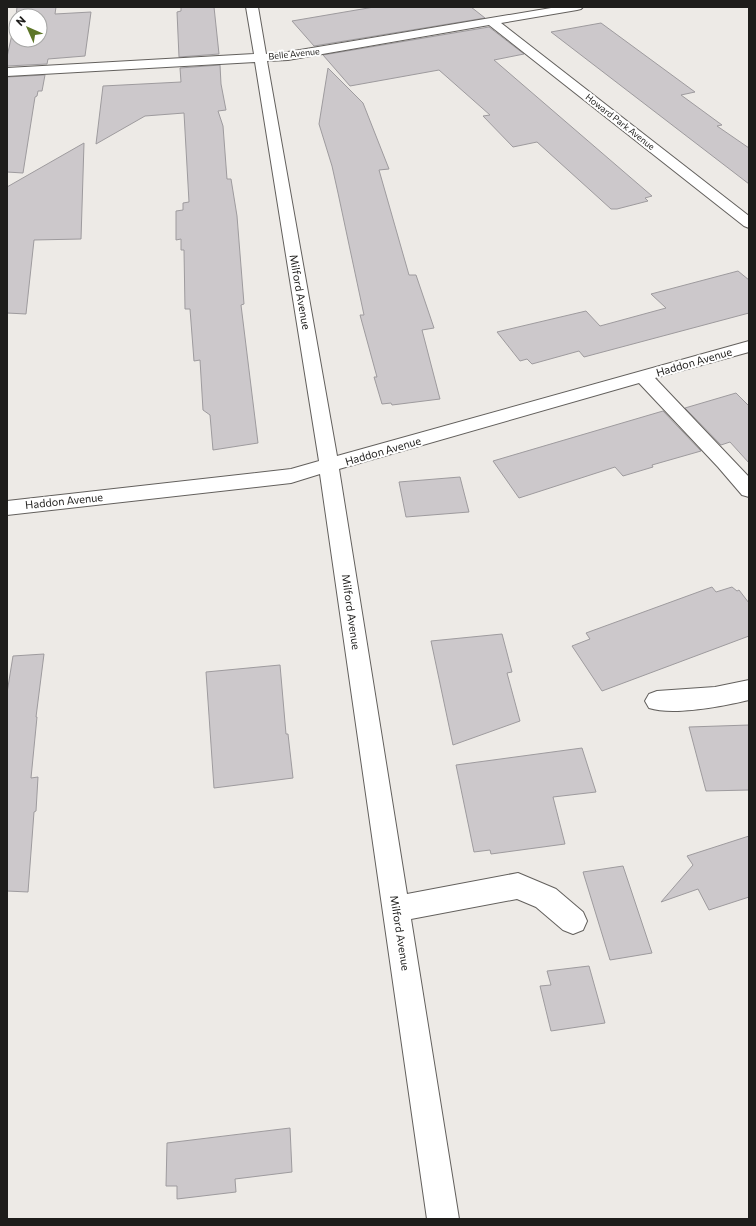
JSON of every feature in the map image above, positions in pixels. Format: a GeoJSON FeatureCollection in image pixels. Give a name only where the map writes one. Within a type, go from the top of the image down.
{"type":"FeatureCollection","features":[{"type":"Feature","properties":{"kind":"street","name":"Milford Avenue"},"geometry":{"type":"LineString","coordinates":[[252,7],[329,466],[442,1219]]}},
{"type":"Feature","properties":{"kind":"street","name":"Belle Avenue"},"geometry":{"type":"LineString","coordinates":[[7,72],[308,54],[572,7]]}},
{"type":"Feature","properties":{"kind":"street","name":"Howard Park Avenue"},"geometry":{"type":"LineString","coordinates":[[491,21],[749,223]]}},
{"type":"Feature","properties":{"kind":"street","name":"Haddon Avenue"},"geometry":{"type":"LineString","coordinates":[[7,508],[292,476],[749,346]]}},
{"type":"Feature","properties":{"kind":"street"},"geometry":{"type":"LineString","coordinates":[[643,376],[725,462],[749,490]]}},
{"type":"Feature","properties":{"kind":"street"},"geometry":{"type":"LineString","coordinates":[[657,701],[697,699],[736,694],[749,690]]}},
{"type":"Feature","properties":{"kind":"street"},"geometry":{"type":"LineString","coordinates":[[396,909],[518,886],[546,898],[573,921]]}},
{"type":"Feature","properties":{"kind":"building"},"geometry":{"type":"Polygon","coordinates":[[[17,7],[56,7],[55,14],[91,12],[85,56],[48,59],[47,64],[7,66],[9,48],[48,48],[48,8],[17,7]]]}},
{"type":"Feature","properties":{"kind":"building"},"geometry":{"type":"Polygon","coordinates":[[[181,7],[214,7],[219,54],[179,57],[177,12],[181,11],[181,7]]]}},
{"type":"Feature","properties":{"kind":"building"},"geometry":{"type":"Polygon","coordinates":[[[374,7],[471,7],[485,18],[314,46],[292,21],[374,7]]]}},
{"type":"Feature","properties":{"kind":"building"},"geometry":{"type":"Polygon","coordinates":[[[601,23],[695,92],[681,95],[722,125],[717,126],[749,148],[749,184],[551,32],[601,23]]]}},
{"type":"Feature","properties":{"kind":"building"},"geometry":{"type":"Polygon","coordinates":[[[489,27],[524,54],[494,60],[652,196],[645,198],[648,201],[617,209],[611,209],[537,142],[513,147],[483,116],[490,115],[439,70],[350,86],[323,55],[489,27]]]}},
{"type":"Feature","properties":{"kind":"building"},"geometry":{"type":"Polygon","coordinates":[[[220,65],[221,84],[226,110],[218,111],[223,126],[227,179],[231,179],[237,216],[244,304],[241,305],[258,443],[213,450],[210,415],[203,410],[200,360],[194,361],[190,309],[185,309],[184,250],[181,250],[181,239],[176,240],[176,211],[183,210],[183,203],[189,202],[184,113],[145,116],[96,144],[103,86],[181,82],[180,68],[220,65]]]}},
{"type":"Feature","properties":{"kind":"building"},"geometry":{"type":"Polygon","coordinates":[[[328,68],[363,103],[389,169],[379,170],[409,275],[416,275],[434,328],[422,330],[440,399],[392,405],[391,403],[382,404],[374,377],[377,377],[360,315],[364,315],[332,166],[319,124],[328,68]]]}},
{"type":"Feature","properties":{"kind":"building"},"geometry":{"type":"Polygon","coordinates":[[[45,75],[42,91],[38,91],[37,96],[35,97],[23,173],[7,172],[7,77],[45,75]]]}},
{"type":"Feature","properties":{"kind":"building"},"geometry":{"type":"Polygon","coordinates":[[[84,143],[81,239],[34,240],[26,314],[7,313],[7,187],[84,143]]]}},
{"type":"Feature","properties":{"kind":"building"},"geometry":{"type":"Polygon","coordinates":[[[738,271],[749,280],[749,313],[584,357],[579,351],[532,364],[527,359],[520,361],[497,332],[586,311],[600,326],[666,308],[651,294],[738,271]]]}},
{"type":"Feature","properties":{"kind":"building"},"geometry":{"type":"Polygon","coordinates":[[[736,393],[749,406],[749,463],[730,442],[721,445],[685,408],[736,393]]]}},
{"type":"Feature","properties":{"kind":"building"},"geometry":{"type":"Polygon","coordinates":[[[663,411],[701,451],[652,465],[653,467],[623,476],[615,467],[519,498],[493,461],[663,411]]]}},
{"type":"Feature","properties":{"kind":"building"},"geometry":{"type":"Polygon","coordinates":[[[460,477],[469,512],[406,517],[399,482],[460,477]]]}},
{"type":"Feature","properties":{"kind":"building"},"geometry":{"type":"Polygon","coordinates":[[[712,587],[716,592],[732,587],[737,591],[739,590],[749,603],[749,636],[602,691],[572,646],[590,639],[586,633],[712,587]]]}},
{"type":"Feature","properties":{"kind":"building"},"geometry":{"type":"Polygon","coordinates":[[[502,634],[512,672],[507,673],[520,721],[453,745],[431,641],[502,634]]]}},
{"type":"Feature","properties":{"kind":"building"},"geometry":{"type":"Polygon","coordinates":[[[44,654],[36,717],[31,778],[38,777],[28,892],[7,891],[7,693],[13,656],[44,654]]]}},
{"type":"Feature","properties":{"kind":"building"},"geometry":{"type":"Polygon","coordinates":[[[280,665],[286,734],[288,734],[293,778],[214,788],[206,672],[280,665]]]}},
{"type":"Feature","properties":{"kind":"building"},"geometry":{"type":"Polygon","coordinates":[[[749,725],[749,790],[706,791],[689,727],[749,725]]]}},
{"type":"Feature","properties":{"kind":"building"},"geometry":{"type":"Polygon","coordinates":[[[582,748],[596,792],[553,797],[565,844],[491,854],[490,850],[474,852],[456,765],[582,748]]]}},
{"type":"Feature","properties":{"kind":"building"},"geometry":{"type":"Polygon","coordinates":[[[749,836],[749,897],[709,910],[698,889],[661,902],[693,865],[687,856],[749,836]]]}},
{"type":"Feature","properties":{"kind":"building"},"geometry":{"type":"Polygon","coordinates":[[[623,866],[652,953],[610,960],[583,872],[623,866]]]}},
{"type":"Feature","properties":{"kind":"building"},"geometry":{"type":"Polygon","coordinates":[[[589,966],[605,1023],[551,1031],[540,986],[551,985],[547,971],[589,966]]]}},
{"type":"Feature","properties":{"kind":"building"},"geometry":{"type":"Polygon","coordinates":[[[290,1128],[292,1172],[235,1179],[236,1192],[177,1199],[177,1186],[166,1186],[167,1143],[290,1128]]]}}]}
